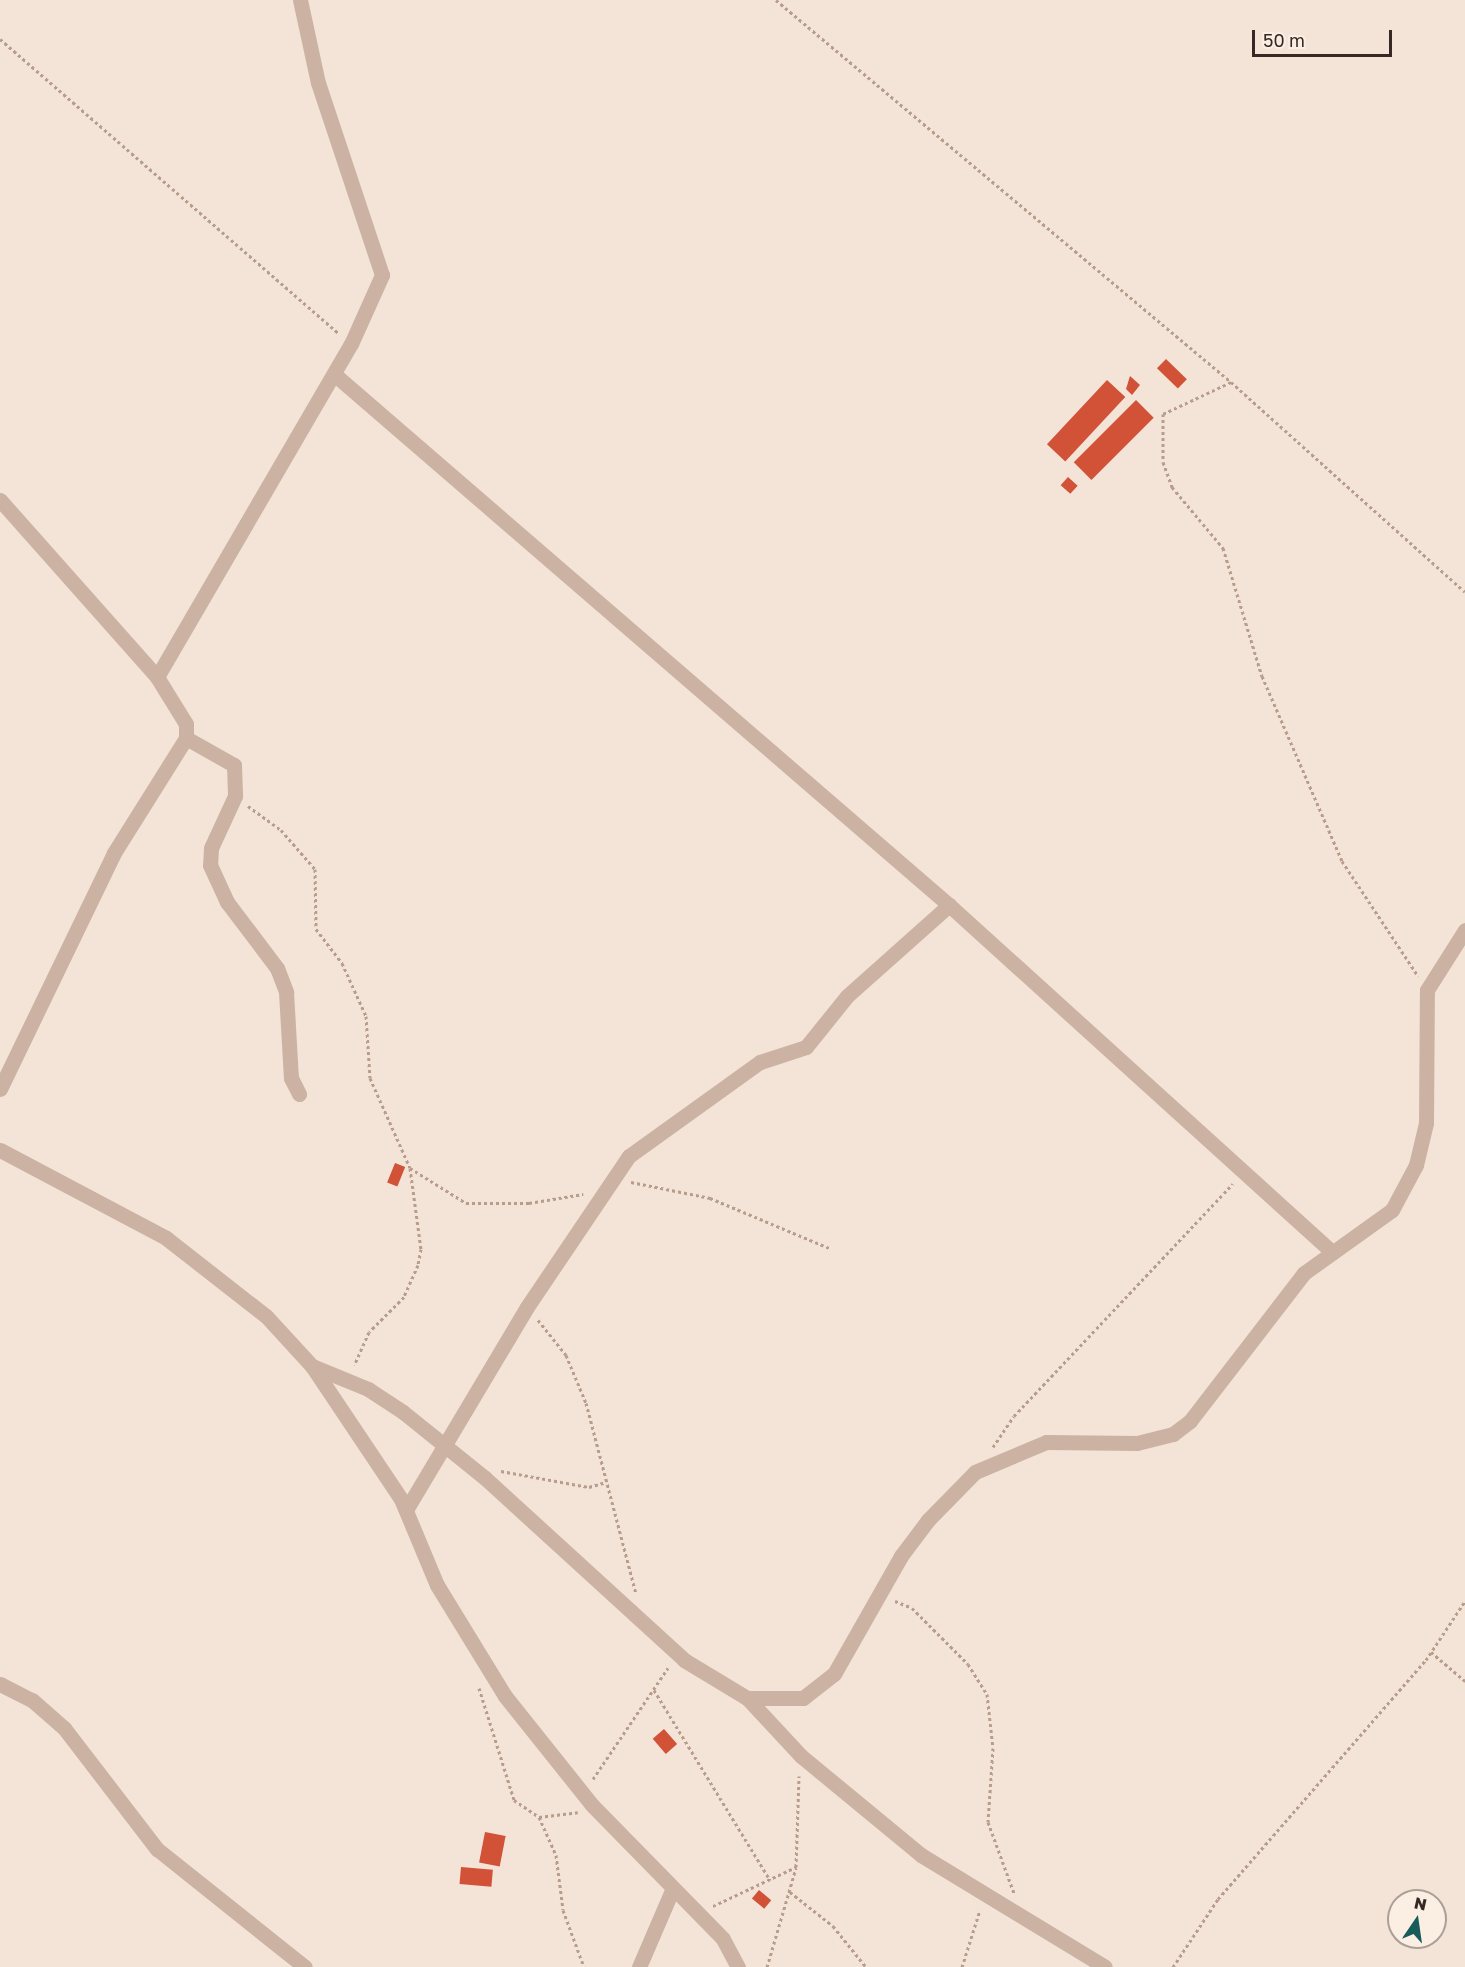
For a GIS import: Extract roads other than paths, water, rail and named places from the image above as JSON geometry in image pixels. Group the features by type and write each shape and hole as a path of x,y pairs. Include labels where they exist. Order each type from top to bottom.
{"street":[{"path":"157,677 351,345 376,296 380,260 318,83 300,0"},
{"path":"334,374 949,905 1331,1251"},
{"path":"0,500 157,677 186,724 186,738 114,853 0,1089"},
{"path":"186,738 234,765 235,796 211,848 210,865 214,882 280,976 286,992 291,1078 299,1094"},
{"path":"406,1510 527,1307 605,1186 629,1156 753,1066 806,1047 847,996 949,905"},
{"path":"747,1698 788,1701 820,1687 853,1648 927,1520 975,1472 1046,1442 1137,1443 1173,1434 1190,1421 1304,1273 1331,1251 1392,1210 1416,1165 1430,1094 1427,990 1465,930"},
{"path":"0,1150 166,1238 266,1316 312,1366 406,1510 472,1650 587,1799 698,1914 738,1967"},
{"path":"312,1366 350,1381 403,1412 446,1446 478,1472 677,1654 747,1698 801,1756 921,1855 1027,1923 1105,1967"},
{"path":"0,1684 32,1700 64,1728 157,1850 305,1967"},
{"path":"639,1967 673,1888"}]}
